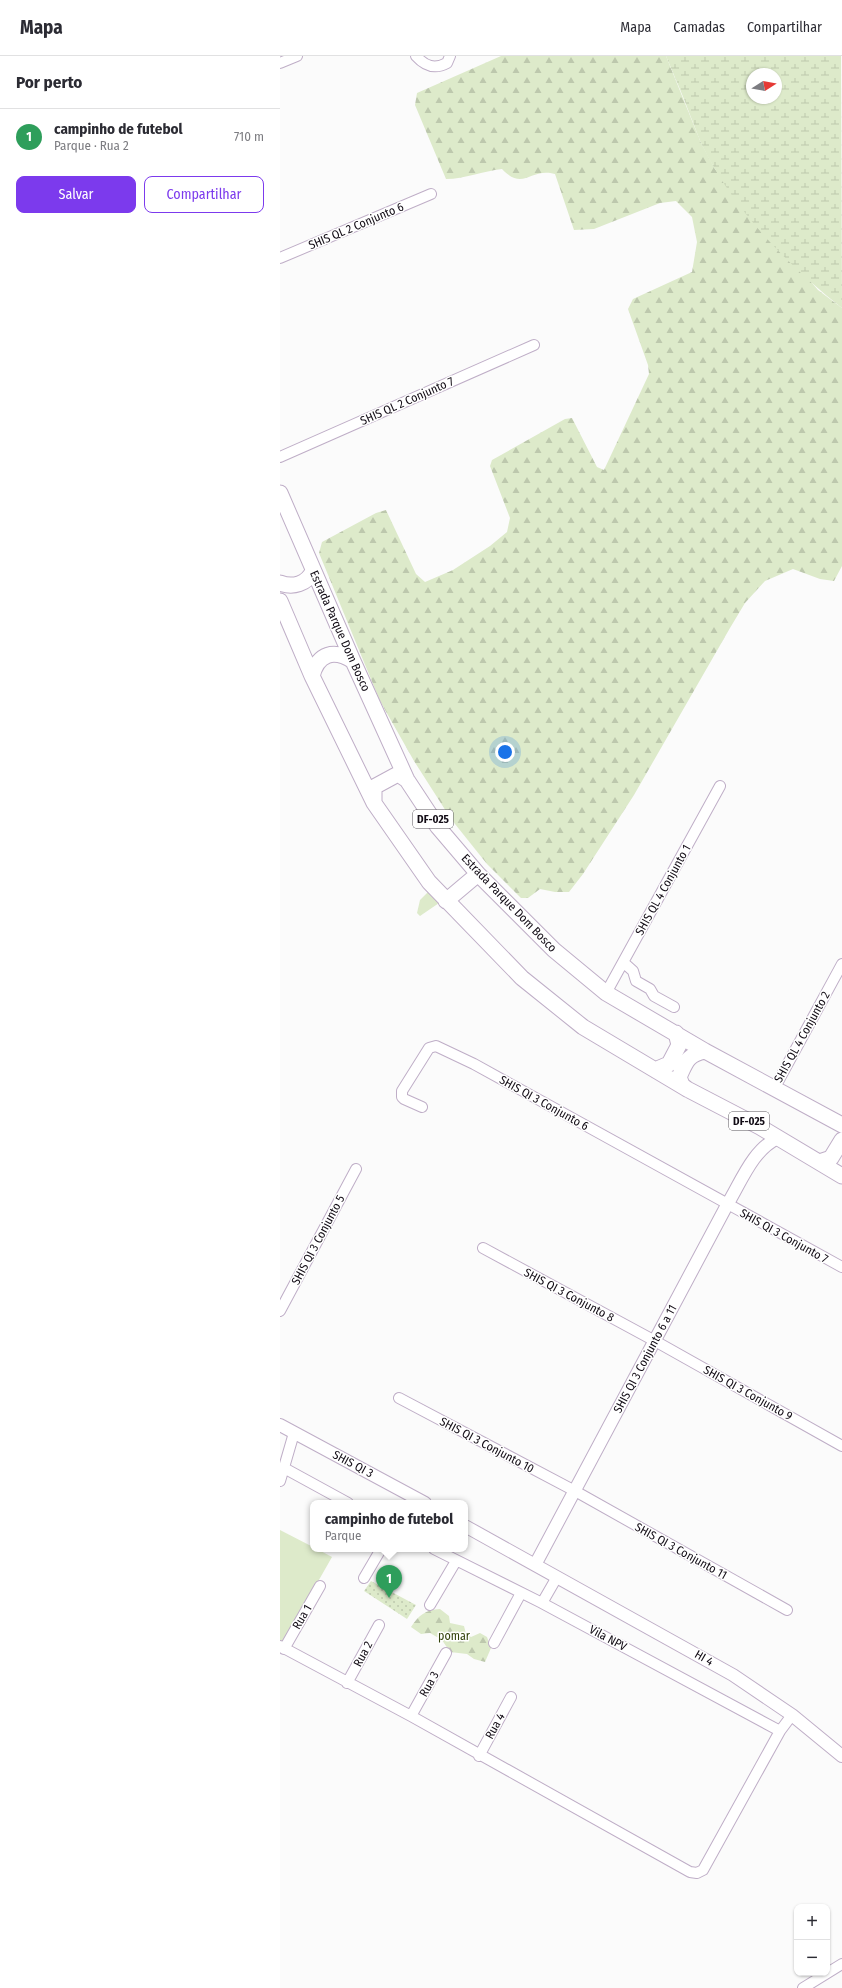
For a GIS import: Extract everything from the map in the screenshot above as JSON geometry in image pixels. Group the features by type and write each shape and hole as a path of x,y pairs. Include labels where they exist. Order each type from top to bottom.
{"main road":[{"name":"Estrada Parque Dom Bosco","path":"280,493 313,571 407,780 438,827 478,874 554,950 606,993 705,1051 842,1126"},
{"path":"280,583 287,586 296,585 308,579 313,571"},
{"name":"DF-025","path":"280,602 312,676 374,803 429,882 446,901 522,978 583,1027 686,1089 760,1127 818,1162 842,1174"},
{"path":"300,650 313,654 324,652 335,646 339,641 341,633"},
{"path":"312,676 314,668 325,656 336,653 353,661"},
{"path":"374,803 374,787 398,774 407,780"},
{"path":"446,901 478,874"},
{"path":"655,1070 669,1064 679,1045 676,1034"},
{"path":"686,1089 679,1077 690,1056 705,1051"},
{"path":"818,1162 831,1158 842,1140"},
{"path":"842,1158 839,1165 842,1174"}],"street":[{"path":"280,63 297,56"},
{"path":"416,56 423,64 434,68 447,63 450,56"},
{"name":"SHIS QL 2 Conjunto 6","path":"280,258 431,194"},
{"name":"SHIS QL 2 Conjunto 7","path":"280,457 534,345"},
{"name":"SHIS QL 4 Conjunto 1","path":"606,993 720,786"},
{"path":"623,962 633,971 636,981 650,989 654,996 674,1007"},
{"name":"SHIS QL 4 Conjunto 2","path":"774,1089 842,964"},
{"name":"SHIS QI 3 Conjunto 6","path":"422,1107 404,1099 402,1097 402,1091 429,1048 436,1046 474,1064 727,1205"},
{"name":"SHIS QI 3 Conjunto 6 a 11","path":"758,1153 760,1127"},
{"name":"SHIS QI 3 Conjunto 6 a 11","path":"535,1565 727,1205 758,1153 766,1144 778,1138"},
{"name":"SHIS QI 3 Conjunto 5","path":"280,1311 356,1169"},
{"name":"SHIS QI 3 Conjunto 7","path":"727,1205 842,1267"},
{"name":"SHIS QI 3 Conjunto 8","path":"483,1248 655,1341"},
{"name":"SHIS QI 3 Conjunto 9","path":"655,1341 842,1446"},
{"name":"SHIS QI 3 Conjunto 10","path":"400,1398 575,1492"},
{"name":"SHIS QI 3","path":"280,1425 419,1500"},
{"path":"280,1481 294,1433"},
{"path":"284,1468 343,1500"},
{"name":"SHIS QI 3 Conjunto 11","path":"575,1492 787,1610"},
{"path":"468,1528 557,1577 542,1603"},
{"path":"364,1578 379,1552"},
{"name":"Vila NPV","path":"440,1552 542,1603 780,1731"},
{"path":"430,1605 456,1561"},
{"name":"HI 4","path":"557,1577 733,1675 792,1715 842,1756"},
{"name":"Rua 1","path":"282,1647 320,1586"},
{"path":"494,1643 521,1593"},
{"name":"Rua 2","path":"347,1683 379,1624"},
{"path":"282,1647 411,1716 479,1756 690,1872 697,1873 703,1870 780,1731 792,1715"},
{"name":"Rua 3","path":"411,1716 446,1652"},
{"name":"Rua 4","path":"479,1756 511,1697"},
{"path":"803,1988 842,1964"}],"green space":[{"path":"501,56 666,56 701,143 715,169 818,290 842,308 842,566 834,581 820,579 793,569 765,581 745,603 634,795 583,874 569,892 555,892 540,889 528,898 521,898 487,864 451,819 414,761 380,701 319,553 322,542 376,513 386,510 416,574 425,582 453,570 490,546 507,532 510,518 490,466 492,460 565,419 572,418 597,467 604,470 649,374 648,365 628,309 633,299 692,272 697,242 692,217 676,201 660,203 594,229 574,230 555,174 539,174 522,179 510,176 502,169 460,178 446,179 415,105 417,93"},
{"path":"666,56 841,56 842,308 781,254 744,212 728,190 701,143"},
{"path":"429,891 439,903 420,916 417,913 420,900"},
{"path":"280,1530 310,1545 310,1552 323,1552 332,1557 283,1643 280,1641"},
{"path":"371,1581 416,1605 407,1619 364,1591"},
{"name":"pomar","path":"440,1609 449,1616 450,1623 464,1626 466,1634 471,1637 480,1633 487,1637 491,1648 485,1662 474,1659 467,1654 450,1652 442,1640 430,1633 421,1634 411,1627 417,1619 426,1612"}],"place":[{"name":"campinho de futebol","path":"389,1598"}]}
